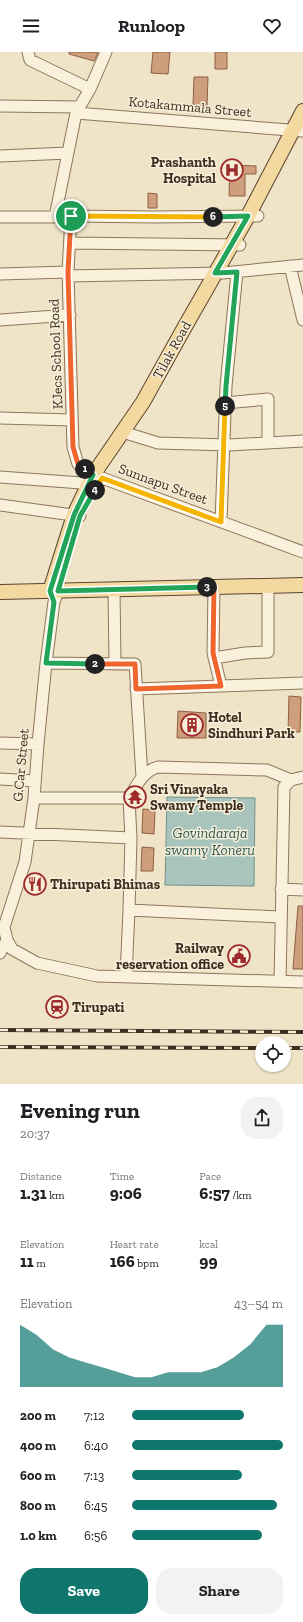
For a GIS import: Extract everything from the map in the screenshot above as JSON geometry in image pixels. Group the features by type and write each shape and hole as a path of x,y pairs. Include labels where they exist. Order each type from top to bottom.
{"main road":[{"name":"Tilak Road","path":"97,480 129,434 225,273 236,245 300,131 303,111"},
{"name":"Tilak Road","path":"54,595 77,516 143,402 225,273"},
{"path":"0,592 54,595 114,590 303,584"}],"street":[{"path":"28,52 30,60 90,89"},
{"path":"55,217 77,110 90,89 106,52"},
{"name":"Kotakammala Street","path":"0,106 77,110 300,131"},
{"path":"0,156 68,153"},
{"name":"KJecs School Road","path":"71,216 71,243 68,274 73,447 78,464 97,480"},
{"path":"0,217 253,216"},
{"path":"71,243 236,245"},
{"path":"0,274 225,273 303,265"},
{"path":"290,266 303,320"},
{"path":"221,522 225,403 225,273"},
{"path":"0,320 70,315"},
{"path":"225,403 268,399 268,443"},
{"path":"0,418 72,420"},
{"path":"129,434 158,443 224,445 303,441"},
{"path":"0,477 97,480"},
{"name":"Sunnapu Street","path":"97,480 221,522 303,552"},
{"path":"0,506 77,516"},
{"path":"214,658 245,653 268,652 268,586"},
{"path":"214,587 213,653 221,686"},
{"path":"114,590 116,664"},
{"name":"G.Car Street","path":"2,927 25,862 34,798 38,744 54,595"},
{"path":"46,663 135,664 142,777"},
{"path":"136,689 303,683"},
{"path":"0,743 38,744"},
{"path":"126,977 129,910 129,798 142,777 150,769 158,767 267,770 291,780"},
{"path":"280,981 280,917 284,787 291,780 303,776"},
{"path":"0,779 35,781"},
{"path":"34,798 129,798"},
{"path":"0,832 130,838"},
{"path":"281,889 303,890"},
{"path":"129,910 280,917"},
{"path":"2,927 6,940 12,949 37,963 97,976 303,982"},
{"path":"0,953 6,940"}],"water":[{"name":"Govindaraja swamy Koneru","path":"167,797 255,798 254,886 165,885"}],"building":[{"path":"69,52 98,53 94,61 69,54"},
{"path":"153,52 170,52 168,74 151,73"},
{"path":"215,52 227,52 227,69 215,69"},
{"path":"194,77 208,77 207,106 193,105"},
{"path":"230,165 256,166 256,174 245,174 245,196 229,196"},
{"path":"148,193 157,194 157,208 148,208"},
{"path":"289,696 301,697 300,732 288,732"},
{"name":"Hotel Sindhuri Park","path":"178,711 206,713 206,738 177,738"},
{"path":"143,809 155,810 154,834 142,833"},
{"path":"142,847 154,848 153,871 141,871"},
{"path":"298,906 303,906 303,969 293,969"}],"railway":[{"path":"0,1030 303,1032"},
{"path":"0,1047 255,1048"},
{"path":"291,1048 303,1048"}],"place":[{"name":"Prashanth Hospital","path":"232,170"},
{"name":"Hotel Sindhuri Park","path":"192,725"},
{"name":"Sri Vinayaka Swamy Temple","path":"135,797"},
{"name":"Thirupati Bhimas","path":"35,884"},
{"name":"Railway reservation office","path":"239,956"},
{"name":"Tirupati","path":"57,1007"}],"route":[{"path":"71,216 248,216 215,273 237,272 226,386 221,522 102,478 80,516 58,591 214,587 213,653 221,686 136,689 135,664 46,663 54,602 50,591 74,515 93,475 78,464 73,447 68,272 71,243 71,216"}]}
